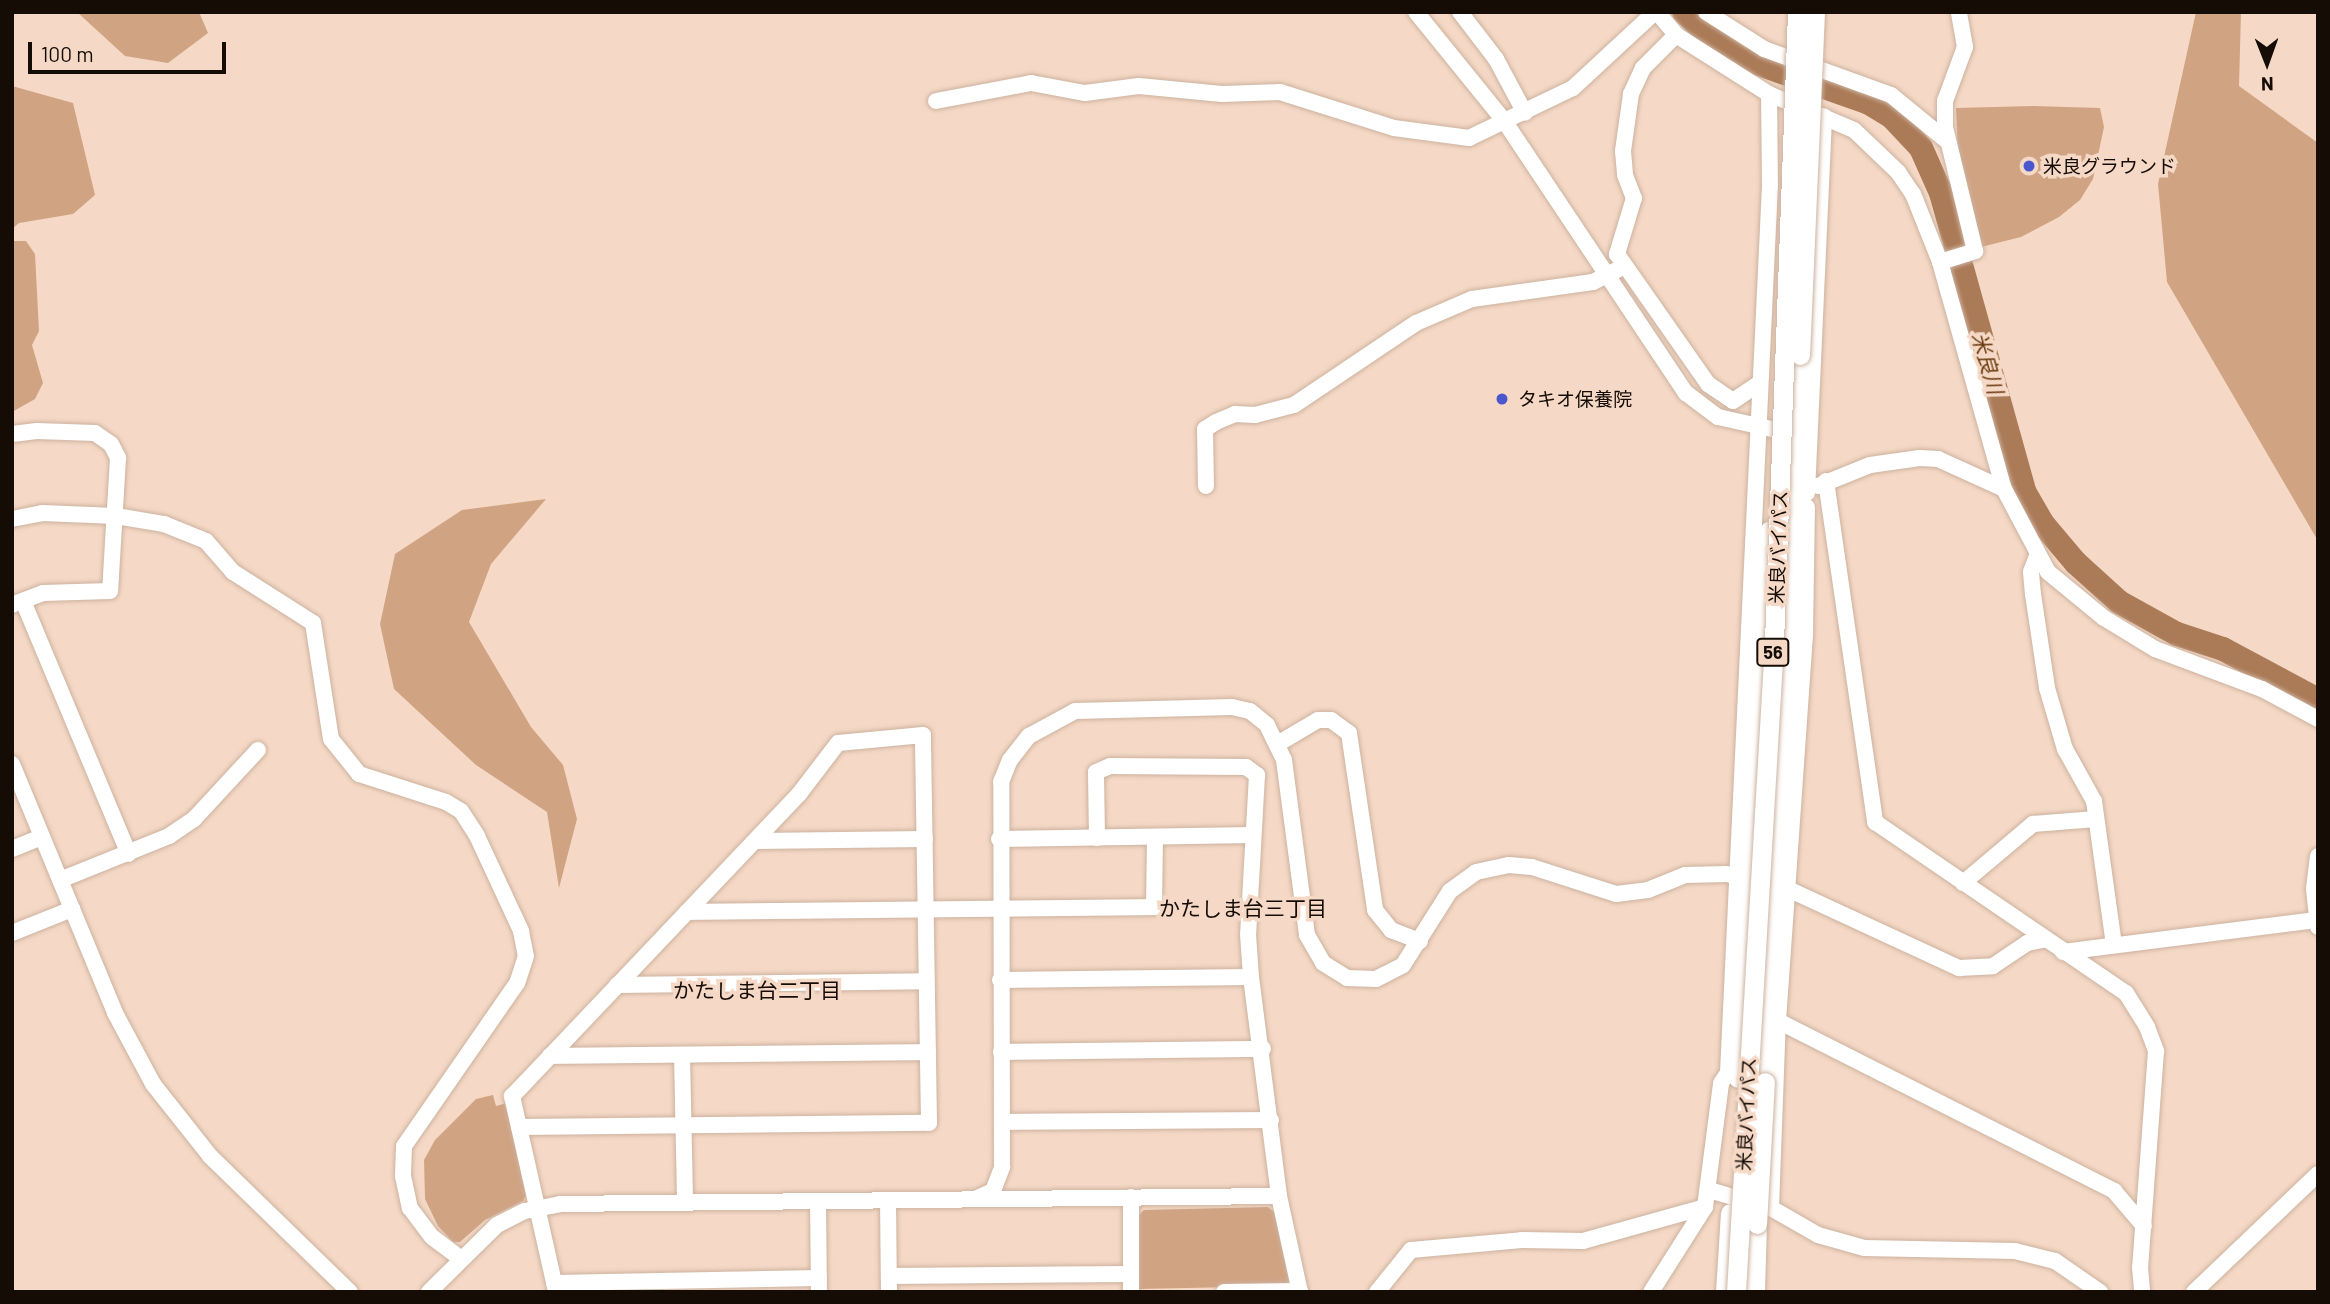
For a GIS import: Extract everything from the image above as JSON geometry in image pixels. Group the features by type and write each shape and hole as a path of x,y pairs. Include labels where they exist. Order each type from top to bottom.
{"main road":[{"path":"1725,1292 1738,1078 1743,878 1766,431 1776,354 1786,12"},
{"name":"米良バイパス","path":"1736,1292 1774,628 1797,12"},
{"name":"米良バイパス","path":"1744,1292 1783,586 1805,12"},
{"path":"1755,1292 1765,1082 1782,886 1803,503 1796,434 1815,12"}],"street":[{"path":"1416,12 1505,122 1616,271 1708,384 1732,401 1760,383"},
{"path":"1460,12 1496,59 1525,113"},
{"path":"936,101 1031,83 1085,93 1139,86 1222,94 1280,92 1366,121 1452,138 1469,138 1550,103 1595,72 1656,12 1676,36 1769,94 1854,130 1898,172 1913,194 1943,261 2004,489 2037,556 2048,572 2104,618 2155,649 2262,689 2318,719"},
{"path":"1706,12 1763,49 1891,95 1946,140"},
{"path":"1943,261 1975,251 1946,140 1945,101 1965,47 1959,12"},
{"path":"1676,36 1643,68 1627,107 1623,166 1634,198 1617,254 1616,271 1695,402 1718,417 1766,431 1796,434"},
{"path":"1766,431 1760,383 1770,186 1769,94"},
{"path":"1803,503 1824,116"},
{"path":"1206,486 1205,429 1216,422 1235,414 1255,415 1294,405 1416,323 1472,299 1593,282 1616,271"},
{"path":"12,434 37,430 95,433 111,444 118,457 110,591 43,593 18,603 129,853"},
{"path":"1803,503 1826,481 1870,465 1920,458 1938,460 2004,489"},
{"path":"1826,481 1875,821 2043,940 2126,993 2140,1009 2156,1051 2142,1292"},
{"path":"12,519 42,513 116,516 164,524 206,541 233,572 313,623 320,692 331,739 359,774 446,802 461,811 483,848 521,931 526,956 517,984 404,1146 403,1176 410,1208 432,1237 461,1259"},
{"path":"2037,556 2031,572 2033,594 2053,718 2065,749 2090,788 2114,945"},
{"path":"975,1199 991,1193 1001,1178 999,791 1010,760 1029,736 1066,714 1084,709 1232,707 1259,717 1279,743 1307,935 1317,956 1347,978 1376,979 1403,965 1450,891 1490,868 1532,867 1616,894 1648,890 1685,875 1743,878 1782,886 1959,968 1993,967 2027,943 2043,940"},
{"path":"1279,743 1318,720 1331,720 1349,733 1375,910 1391,930 1420,941"},
{"path":"519,1127 929,1123 923,735 838,743 755,841 512,1096 555,1287 819,1285 818,1201"},
{"path":"60,880 169,836 194,818 258,750"},
{"path":"1097,838 1096,772 1110,766 1246,767 1257,775 1248,934 1251,977 1263,1049 1279,1196 1300,1291 1224,1292"},
{"path":"13,767 132,1049 180,1122 350,1292"},
{"path":"1963,883 2033,824 2096,819"},
{"path":"999,839 1253,835"},
{"path":"687,912 1154,906 1155,836"},
{"path":"12,849 42,837"},
{"path":"755,841 925,839"},
{"path":"2063,952 2317,924 2318,856"},
{"path":"1651,1292 1705,1207 1709,1190 1721,1083 1728,1073 1743,878"},
{"path":"1771,1208 1782,886"},
{"path":"12,933 72,909"},
{"path":"1000,980 1251,977"},
{"path":"617,985 926,981"},
{"path":"1779,1021 2114,1191 2144,1226"},
{"path":"1001,1052 1263,1049"},
{"path":"550,1056 928,1052"},
{"path":"682,1055 685,1203"},
{"path":"1002,1122 1271,1120"},
{"path":"2194,1292 2318,1174"},
{"path":"1709,1190 1771,1208 1818,1235 1864,1248 2015,1251 2055,1261 2100,1292"},
{"path":"429,1292 497,1225 537,1208 685,1203 1279,1196"},
{"path":"1131,1198 1131,1292"},
{"path":"888,1200 889,1284 1131,1274"},
{"path":"1377,1292 1411,1250 1521,1240 1583,1241 1705,1207"}],"shaded area":[{"path":"77,12 199,12 208,33 168,63 125,56"},
{"path":"2196,12 2241,12 2239,86 2318,143 2318,541 2167,282 2158,184"},
{"path":"12,86 73,103 95,195 73,214 19,223 12,229"},
{"name":"米良グラウンド","path":"1956,108 2100,108 2104,127 2093,179 2080,200 2059,217 2021,237 1981,247 1958,153"},
{"path":"12,241 26,241 35,254 39,331 32,345 43,383 35,399 12,412"},
{"path":"546,499 491,564 469,622 531,727 563,765 577,819 559,888 547,812 476,765 394,689 380,624 395,554 462,510"},
{"path":"493,1095 496,1106 507,1103 528,1192 523,1201 485,1220 460,1242 453,1242 438,1226 425,1199 424,1160 435,1140 476,1099"},
{"path":"1268,1207 1276,1214 1291,1278 1284,1286 1137,1289 1137,1217 1144,1210"}],"waterway":[{"name":"米良川","path":"1684,12 1708,34 1759,64 1869,103 1892,117 1921,148 1941,193 2025,493 2043,524 2076,563 2119,602 2177,634 2223,649 2318,700"}],"place":[{"name":"米良グラウンド","path":"2029,166"},
{"name":"タキオ保養院","path":"1502,399"}],"district":[{"name":"かたしま台三丁目","path":"1243,908"},
{"name":"かたしま台二丁目","path":"757,990"}]}
